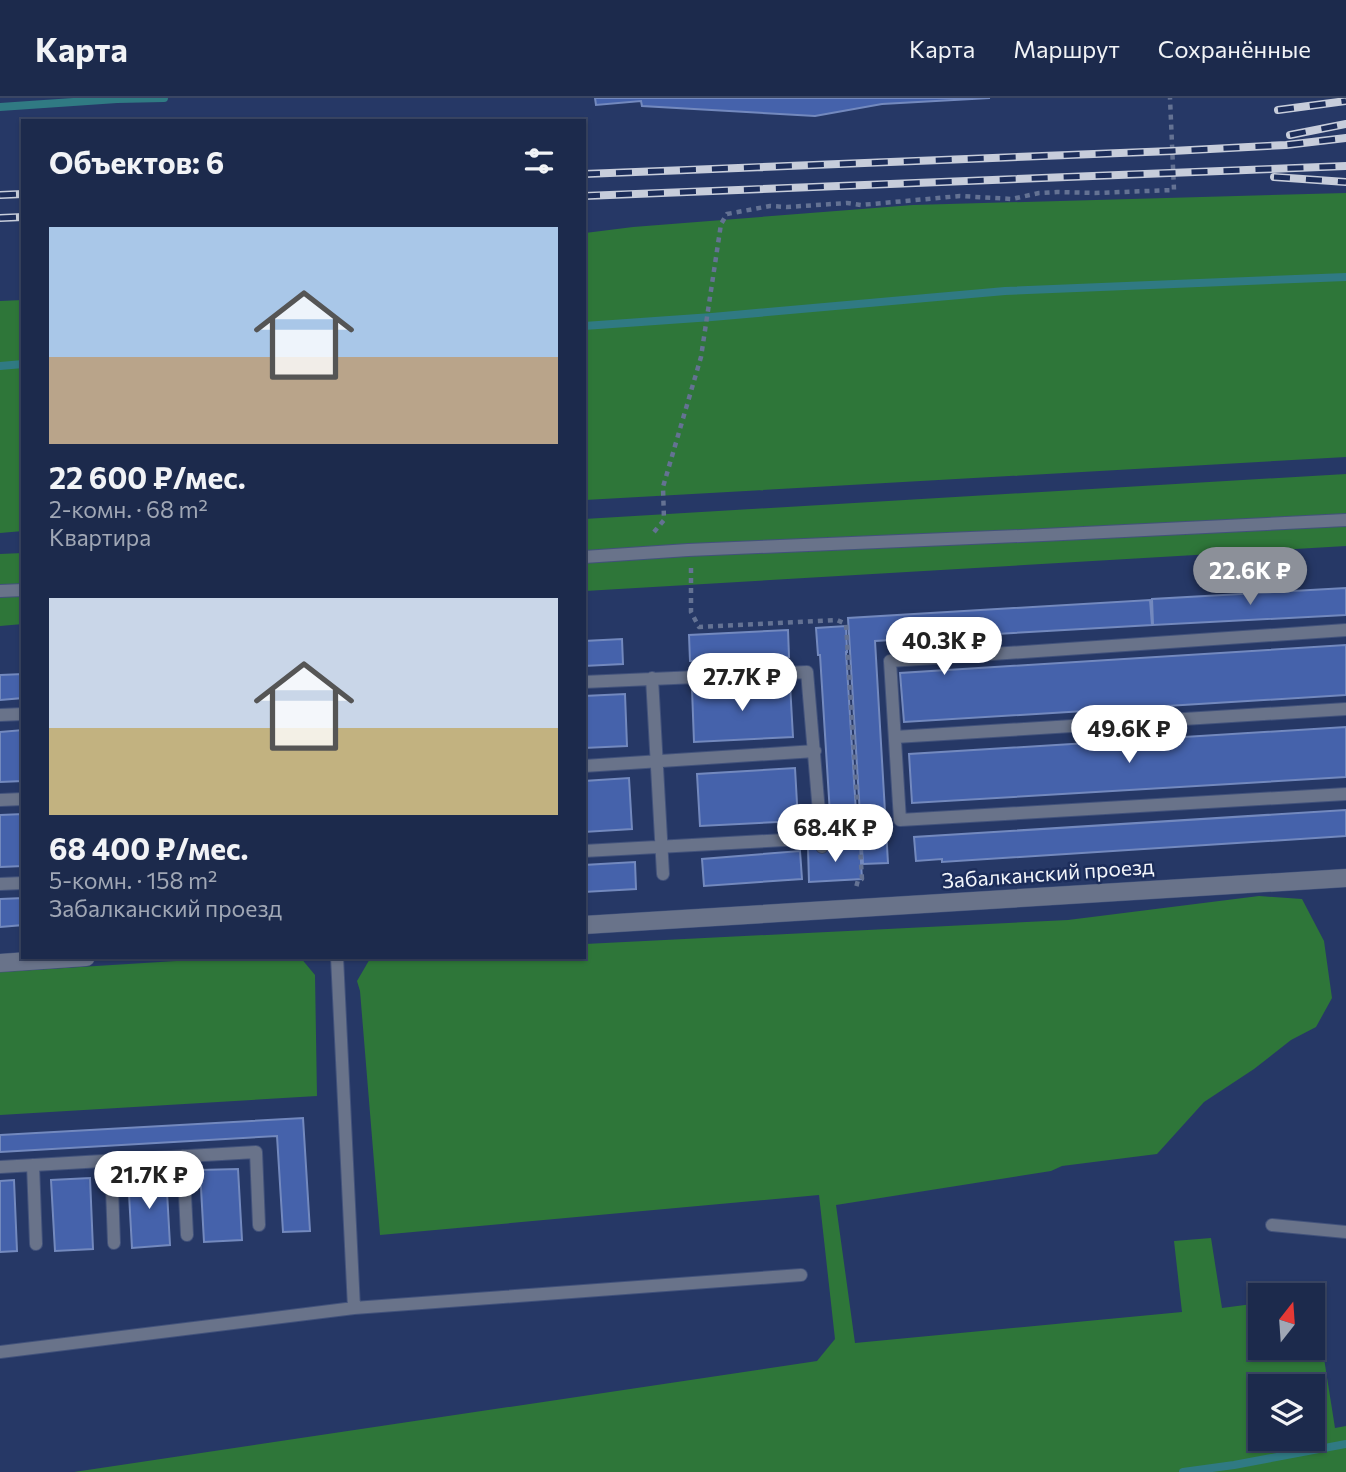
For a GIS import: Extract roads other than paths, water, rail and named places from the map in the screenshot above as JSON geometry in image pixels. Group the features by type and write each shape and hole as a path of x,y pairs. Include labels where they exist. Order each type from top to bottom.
{"street":[{"name":"Забалканский проезд","path":"586,926 1346,878"},
{"path":"0,963 57,959"}],"lane":[{"path":"586,557 1346,520"},
{"path":"0,592 21,590"},
{"path":"1346,630 890,661 900,820 1346,794"},
{"path":"586,682 807,672 821,842 586,851"},
{"path":"652,678 663,874"},
{"path":"895,737 1346,709"},
{"path":"0,715 21,714"},
{"path":"586,766 815,751"},
{"path":"0,800 21,799"},
{"path":"0,884 21,883"},
{"path":"337,959 354,1308"},
{"path":"0,1167 256,1152 259,1225"},
{"path":"183,1156 187,1235"},
{"path":"111,1161 114,1243"},
{"path":"33,1165 36,1244"},
{"path":"1272,1225 1346,1232"},
{"path":"0,1352 354,1308 801,1275"}],"waterway":[{"path":"0,107 164,98"},
{"path":"586,326 1005,291 1346,277"},
{"path":"0,366 21,364"},
{"path":"1183,1472 1346,1444"}],"railway":[{"path":"1278,110 1346,101"},
{"path":"1290,135 1346,124"},
{"path":"586,174 1172,151 1286,145 1346,138"},
{"path":"586,196 1346,166"},
{"path":"1274,177 1346,182"},
{"path":"0,195 21,194"},
{"path":"0,218 21,217"}]}
